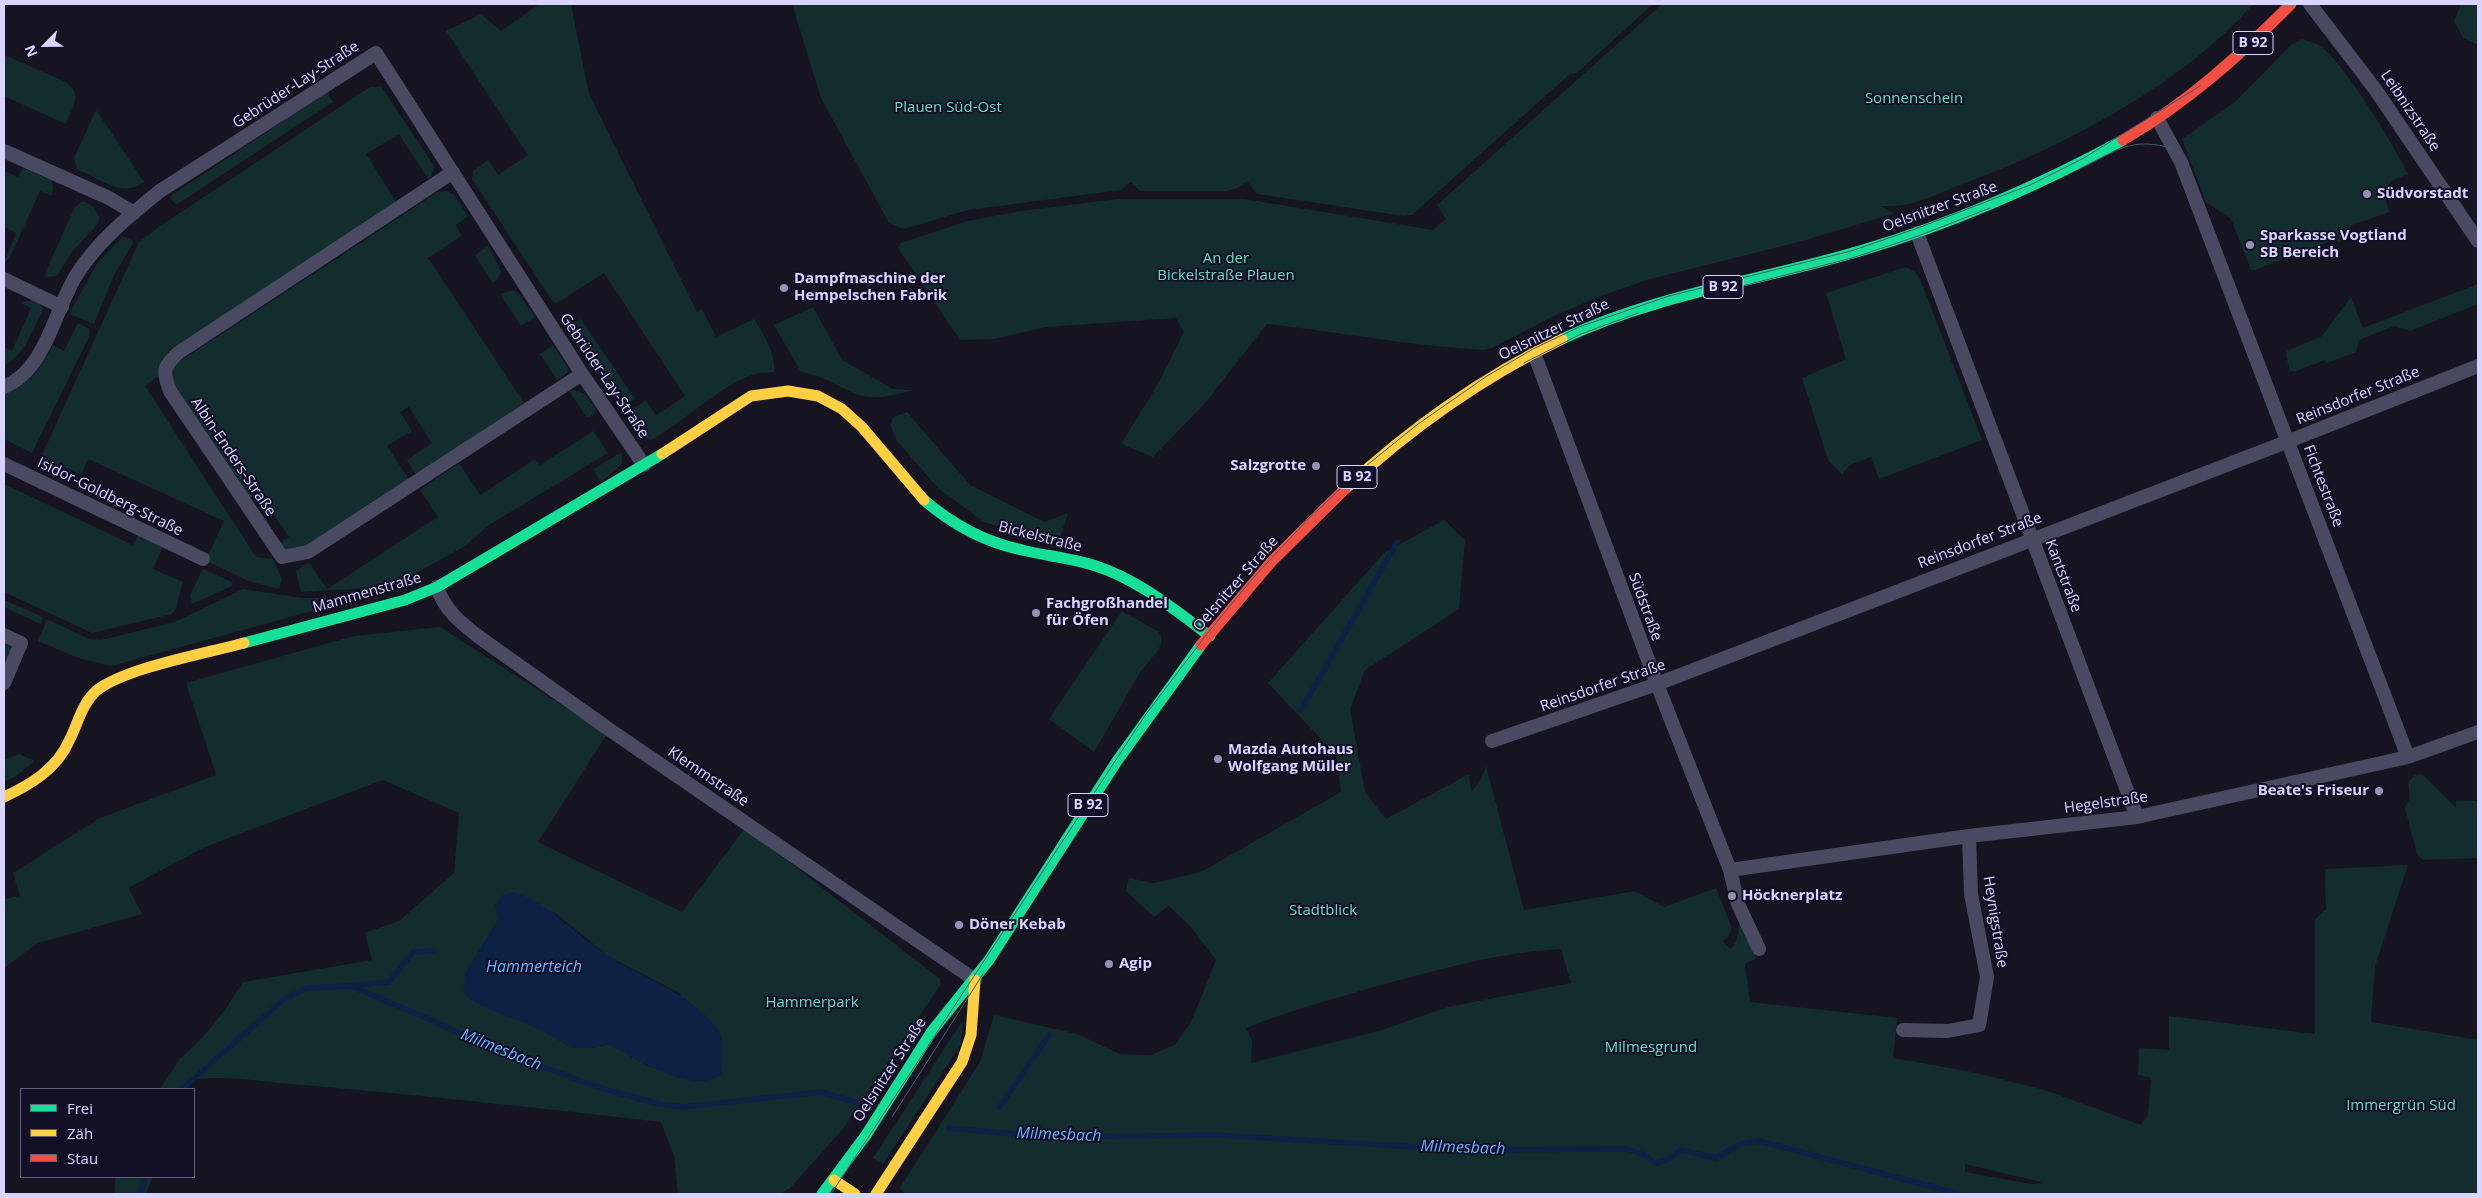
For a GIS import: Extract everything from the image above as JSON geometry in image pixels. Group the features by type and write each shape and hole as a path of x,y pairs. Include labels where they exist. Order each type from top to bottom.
{"main road":[{"name":"Oelsnitzer Straße","path":"834,1180 935,1027 975,980 1149,716 1210,636 1309,522 1358,477 1420,427 1489,379 1534,353 1581,330 1624,313 1670,299 1843,256 1917,233 2031,188 2085,162 2157,118 2235,58 2271,26 2291,4"},
{"name":"Mammenstraße","path":"4,797 44,774 59,758 71,740 82,710 93,695 118,678 405,600 437,587 644,465 751,396 789,390 812,394 837,404"},
{"name":"Bickelstraße","path":"837,404 860,424 917,493 942,515 975,535 1011,548 1098,567 1135,585 1210,636"},
{"name":"Oelsnitzer Straße","path":"876,1194 962,1062 971,1035 975,980"},
{"name":"B 92","path":"822,1194 834,1180"},
{"path":"834,1180 855,1194"}],"street":[{"name":"Leibnizstraße","path":"2310,4 2375,89 2478,240"},
{"name":"Gebrüder-Lay-Straße","path":"4,386 24,374 45,341 76,275 94,251 134,213 160,190 376,53 582,374 644,465"},
{"name":"Fichtestraße","path":"2157,118 2181,162 2408,757"},
{"path":"4,151 109,198 134,213"},
{"name":"Albin-Enders-Straße","path":"453,172 178,353 167,363 163,373 170,391 282,557 308,552 582,374"},
{"name":"Kantstraße","path":"1917,233 2137,817"},
{"path":"10,282 62,307"},
{"name":"Südstraße","path":"1534,353 1657,684 1730,870"},
{"name":"Reinsdorfer Straße","path":"1492,741 1657,684 2289,441 2478,366"},
{"name":"Isidor-Goldberg-Straße","path":"4,464 203,559"},
{"name":"Klemmstraße","path":"437,587 442,603 460,623 479,637 610,730 975,980"},
{"path":"4,635 22,643 4,684"},
{"name":"Hegelstraße","path":"1730,870 1969,836 2137,817 2408,757 2478,732"},
{"name":"Heynigstraße","path":"1903,1030 1948,1031 1979,1025 1987,977 1971,894 1969,836"},
{"path":"1730,870 1738,904 1759,949"}],"green space":[{"path":"539,4 571,4 589,94 697,312 702,309 716,337 754,319 765,338 773,358 774,372 755,374 729,386 651,440 640,436 627,417 630,410 646,401 656,415 685,396 604,273 557,303 553,302 472,179 473,171 488,160 498,175 528,155 446,31 481,14 501,31"},
{"name":"Plauen Süd-Ost","path":"792,4 1653,4 1577,73 1570,74 1412,215 1404,216 1257,194 1247,181 1236,189 1225,191 1140,191 1131,182 1121,190 968,210 904,229 889,223 821,98"},
{"path":"1662,4 2253,4 2225,33 2158,86 2081,132 2041,151 1920,201 1904,205 1881,206 1892,214 1806,240 1650,279 1598,297 1552,317 1492,348 1484,350 1430,345 1267,324 1206,402 1153,457 1121,444 1158,384 1184,332 1176,318 1046,327 994,339 960,340 898,248 901,243 968,221 1021,211 1117,199 1245,199 1433,230 1446,219 1437,205"},
{"path":"2461,4 2478,4 2478,45 2463,38 2454,21"},
{"path":"2302,39 2317,44 2340,66 2380,124 2408,174 2391,181 2384,194 2389,212 2352,225 2340,243 2333,240 2251,270 2231,219 2206,202 2182,139 2235,102 2291,45"},
{"path":"4,55 66,82 71,87 74,92 75,101 66,124 4,96"},
{"path":"381,86 435,167 429,180 399,134 366,154 397,203 170,350 161,361 158,376 145,386 256,557 273,559 282,579 279,589 248,581 203,559 204,554 209,553 224,521 88,459 81,475 41,457 139,242 163,224 370,87"},
{"path":"327,92 333,102 176,205 169,197"},
{"path":"97,111 144,182 136,187 120,188 102,182 77,169 74,158"},
{"path":"23,168 51,180 53,188 51,196 40,191 10,257 4,263 16,233 4,227 4,171 18,177"},
{"path":"448,191 454,195 468,216 456,225 461,236 428,258 524,403 417,477 407,460 432,443 409,407 400,412 412,431 387,446 410,481 294,552 285,551 279,544 289,537 259,492 248,499 174,390 170,377 174,365 438,192"},
{"path":"81,202 86,202 94,208 99,217 98,224 71,253 57,276 46,277 45,273 75,207"},
{"path":"123,236 133,241 132,245 114,275 94,324 69,314 96,265"},
{"path":"488,246 501,271 498,279 493,283 475,255"},
{"path":"1906,267 1915,272 1920,279 1982,440 1879,479 1871,457 1850,465 1842,474 1828,460 1802,378 1846,359 1826,293"},
{"path":"2478,284 2478,304 2410,331 2394,326 2359,340 2356,352 2327,363 2325,360 2296,371 2290,371 2286,355 2287,351 2322,336 2351,297 2363,328"},
{"path":"514,290 535,317 521,326 500,294"},
{"path":"32,300 38,302 43,309 23,348 12,361 4,366 4,347 12,351 31,308 21,303"},
{"path":"813,307 842,360 893,389 914,390 888,396 869,397 819,377 801,372 774,325"},
{"path":"581,319 635,399 621,408 569,325"},
{"path":"78,323 90,329 89,337 32,453 4,439 4,395 21,386 33,375 53,345 64,351"},
{"path":"553,345 568,368 567,373 557,380 540,354"},
{"path":"573,390 584,393 596,409 595,413 587,418 569,391"},
{"path":"907,412 970,485 1044,522 1068,513 1060,538 1027,536 984,522 938,488 897,441 890,424 894,417"},
{"path":"593,431 608,453 489,525 465,546 391,587 301,592 296,571 309,562 327,589 438,517 420,490 459,463 480,495 535,459 540,465"},
{"path":"622,452 622,464 601,482 593,469"},
{"path":"4,484 133,545 141,529 165,542 153,569 183,582 176,609 172,614 92,633 4,592"},
{"path":"1444,520 1465,540 1459,609 1365,670 1350,709 1365,792 1386,819 1469,774 1471,792 1480,781 1486,766 1524,910 1635,891 1664,907 1716,888 1732,928 1728,937 1723,941 1730,949 1736,942 1740,920 1756,958 1745,964 1750,1002 1897,1018 1893,1058 1972,1072 2045,1090 2141,1125 2148,1115 2151,1078 2138,1075 2139,1048 2169,1050 2169,1016 2315,1034 2315,919 2326,909 2325,869 2408,865 2375,966 2371,1022 2478,1040 2478,1194 905,1194 900,1188 980,1062 994,1015 1077,1034 1120,1054 1151,1055 1176,1044 1192,1020 1216,960 1190,926 1169,906 1154,917 1126,891 1129,878 1154,883 1201,872 1341,792 1336,755 1268,683 1384,553","holes":["1561,949 1571,983 1448,1007 1379,1031 1251,1063 1252,1040 1246,1028 1264,1021 1392,982 1455,966 1518,953","1965,1164 2041,1182 2041,1183 2031,1184 1965,1172"]},
{"path":"203,569 232,582 232,586 192,604 190,595"},
{"path":"243,589 302,598 345,598 349,601 111,666 78,658 38,641 47,619 89,639 101,640 175,622"},
{"path":"4,600 43,617 40,624 4,607"},
{"path":"1122,611 1159,632 1162,639 1159,649 1141,671 1094,752 1049,719"},
{"name":"Hammerpark","path":"440,627 607,734 538,842 682,912 745,828 940,979 941,984 843,1129 790,1188 779,1194 678,1194 674,1156 661,1122 238,1079 197,1079 188,1082 186,1088 161,1088 179,1060 202,1038 225,1010 243,982 372,960 365,933 399,921 454,873 459,813 383,780 205,847 130,887 129,889 142,914 38,943 4,968 4,899 20,896 13,873 100,818 216,775 186,683 354,636","holes":["554,912 608,956 681,994 650,1067 608,1044 593,1048 572,1048 545,1032 465,974 498,920"]},
{"path":"4,642 10,645 12,652 4,668"},
{"path":"19,754 35,761 16,776 4,782 4,760"},
{"path":"2422,774 2456,808 2456,800 2478,801 2478,858 2423,860 2417,854 2405,808 2410,798 2408,782 2415,775"},
{"path":"963,1020 961,1044 883,1164 873,1158"},
{"path":"115,1178 153,1178 146,1193 115,1194"}],"water":[{"name":"Hammerteich","path":"514,892 540,905 608,956 665,987 704,1014 719,1031 721,1037 723,1064 721,1075 705,1081 679,1078 641,1062 608,1044 593,1048 572,1048 545,1032 478,1004 463,993 465,974 498,920 495,904 503,895"}],"waterway":[{"path":"1301,710 1397,542"},
{"path":"353,985 389,982 413,952 433,951"},
{"name":"Milmesbach","path":"183,1088 283,1000 307,988 350,986 429,1019 480,1043 597,1087 659,1104 682,1107 821,1092 858,1103"},
{"path":"999,1108 1049,1035"},
{"name":"Milmesbach","path":"948,1128 1049,1137 1216,1135 1468,1150 1627,1149 1644,1155 1656,1163 1667,1160 1681,1150 1716,1158 1740,1144 1759,1141 1960,1194"},
{"name":"Milmesbach","path":"141,1193 144,1178"}],"tram line":[{"path":"831,1194 1146,714 1207,634 1253,578 1308,519 1356,474 1418,424 1487,376 1533,349 1579,327 1669,296 1851,251 2030,185 2084,158 2200,86"},
{"path":"2081,168 2126,147 2147,144 2174,149"},
{"path":"1711,294 1852,258 1918,236 1990,208"},
{"path":"1524,363 1581,334 1638,313"},
{"path":"892,1117 983,974"}],"traffic: fast":[{"path":"1562,339 1598,323 1635,310 1825,261 1930,228 1996,202 2092,157 2123,140"},
{"path":"244,643 405,600 437,587 662,454"},
{"path":"924,500 958,525 982,537 1008,547 1087,563 1127,579 1156,596 1210,636"},
{"path":"822,1194 866,1135 932,1031 989,960 1117,761 1201,645"}],"traffic: slow":[{"path":"1345,489 1421,425 1448,406 1504,370 1562,339"},
{"path":"662,454 751,396 788,391 818,396 842,409 862,427 924,500"},
{"path":"4,797 42,775 57,760 64,751 83,708 96,691 126,675 145,668 244,643"},
{"path":"876,1194 962,1062 971,1035 975,980"},
{"path":"834,1180 855,1194"}],"traffic: jam":[{"path":"2123,140 2169,111 2212,78 2291,4"},
{"path":"1201,645 1272,561 1345,489"}],"place":[{"name":"Südvorstadt","path":"2367,194"},
{"name":"Sparkasse Vogtland SB Bereich","path":"2250,245"},
{"name":"Dampfmaschine der Hempelschen Fabrik","path":"784,288"},
{"name":"Salzgrotte","path":"1316,466"},
{"name":"Fachgroßhandel für Öfen","path":"1036,613"},
{"name":"Mazda Autohaus Wolfgang Müller","path":"1218,759"},
{"name":"Beate's Friseur","path":"2379,791"},
{"name":"Höcknerplatz","path":"1732,896"},
{"name":"Döner Kebab","path":"959,925"},
{"name":"Agip","path":"1109,964"}],"park label":[{"name":"Sonnenschein","path":"1914,99"},
{"name":"An der Bickelstraße Plauen","path":"1226,268"},
{"name":"Stadtblick","path":"1323,911"},
{"name":"Milmesgrund","path":"1651,1048"},
{"name":"Immergrün Süd","path":"2401,1106"}]}
